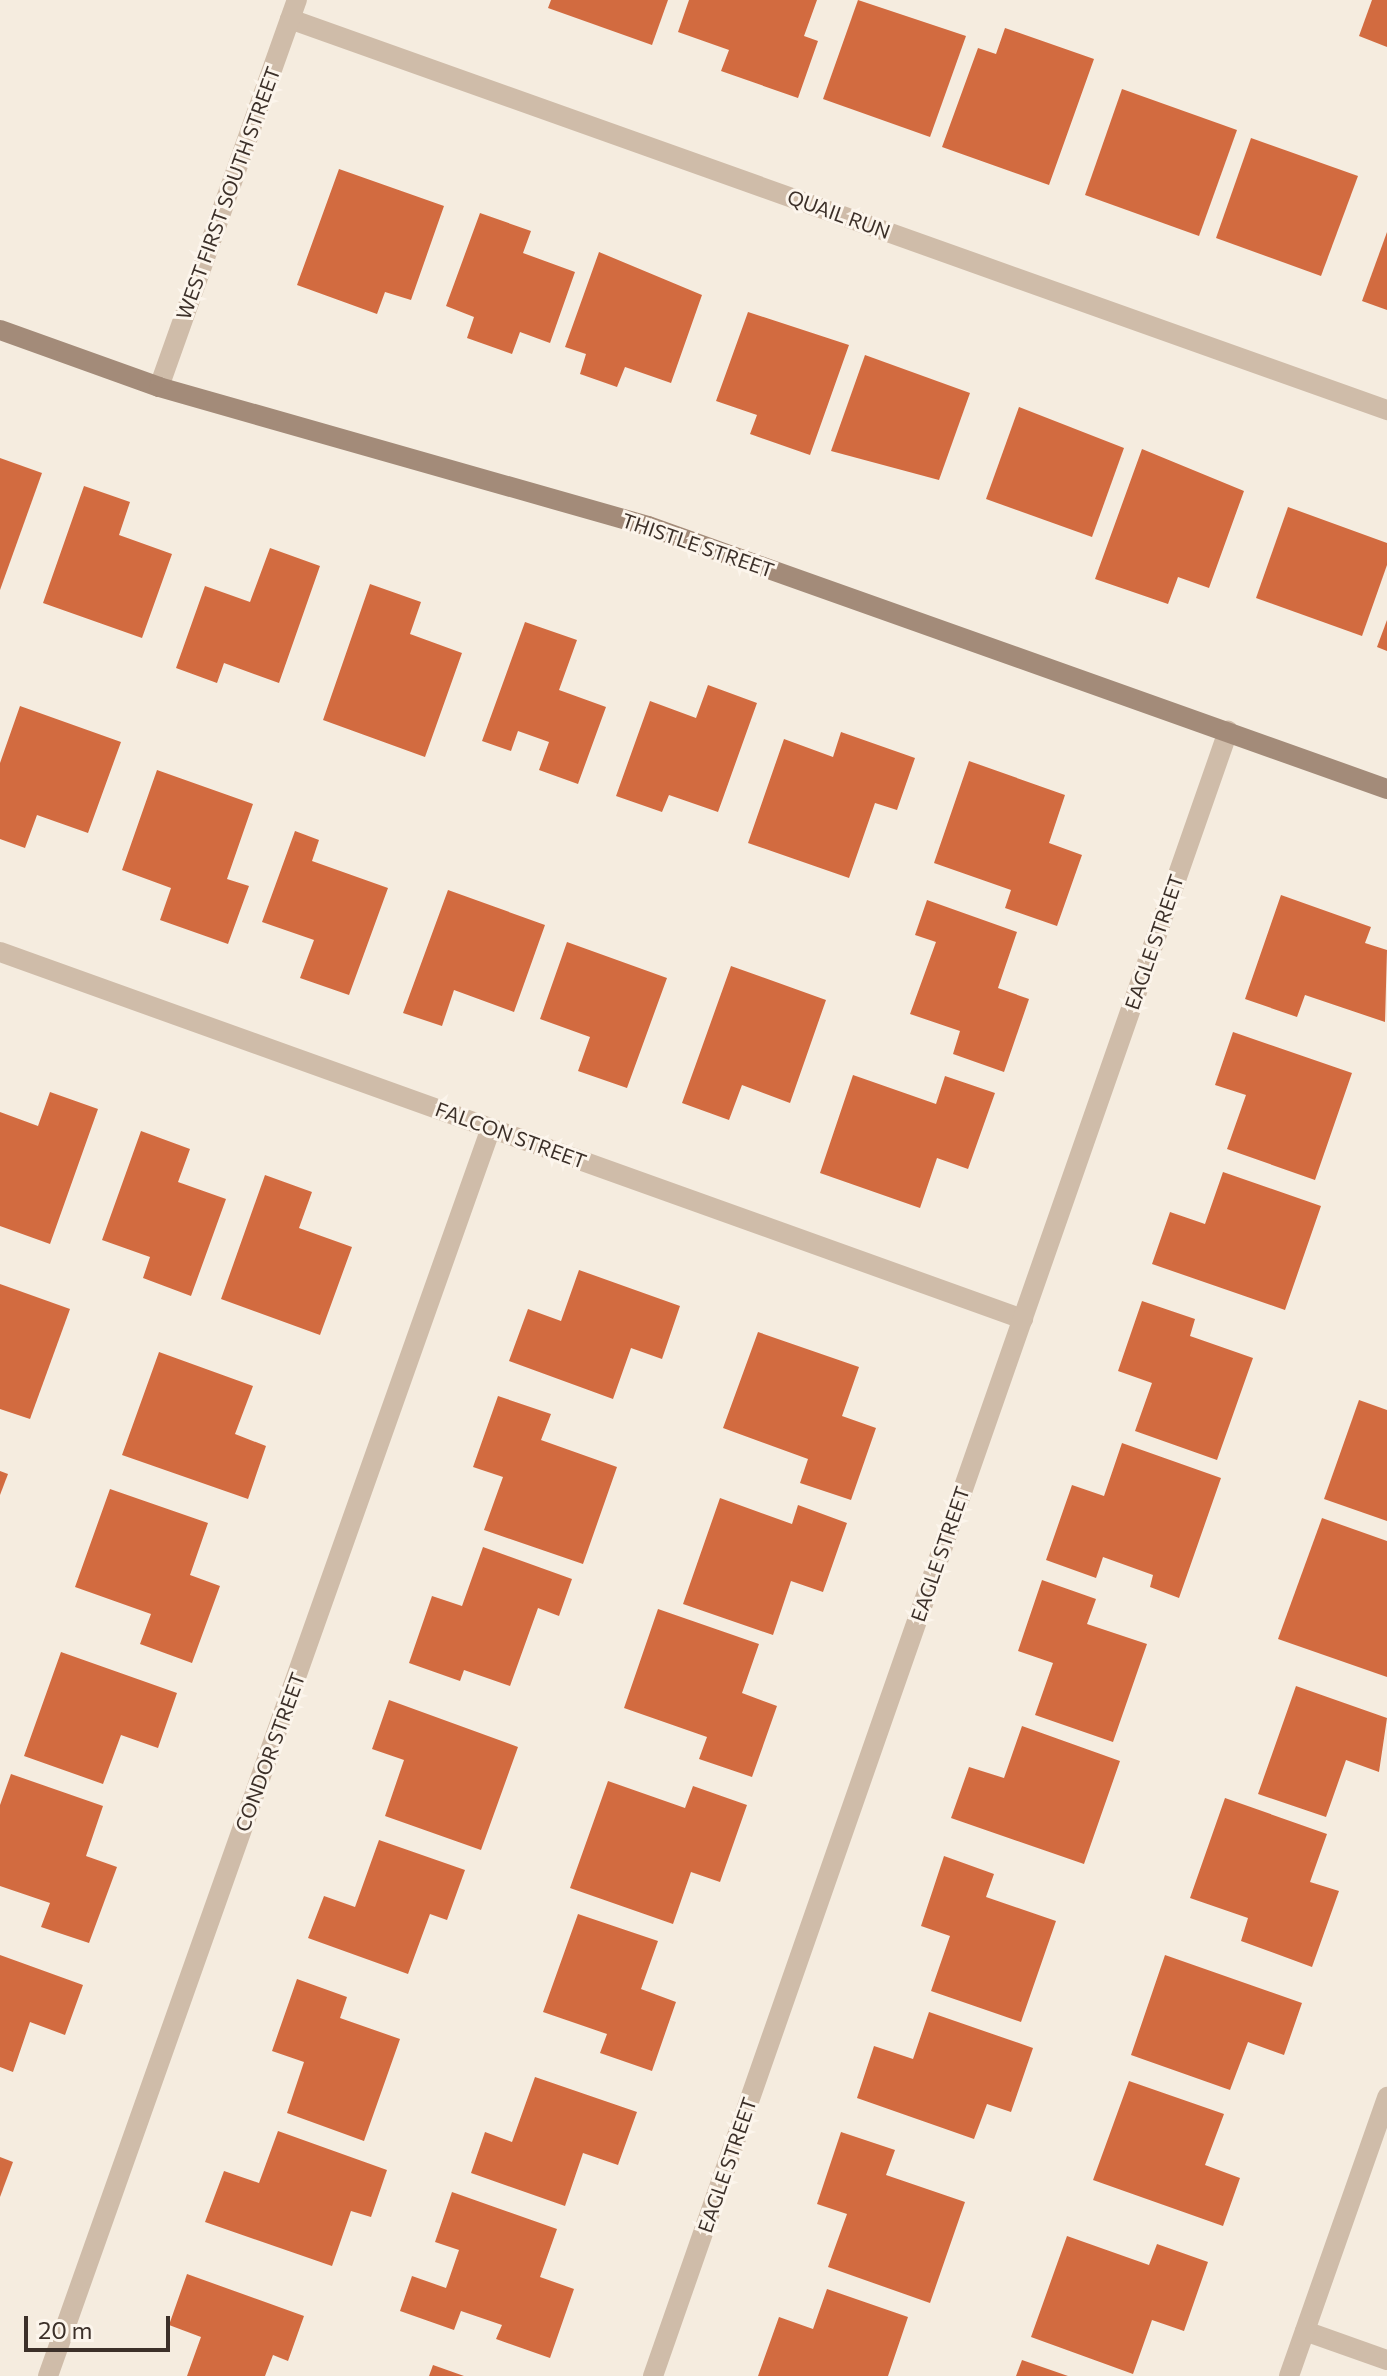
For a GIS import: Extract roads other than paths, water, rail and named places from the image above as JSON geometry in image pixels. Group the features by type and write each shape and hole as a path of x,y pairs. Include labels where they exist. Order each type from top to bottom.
{"street":[{"name":"WEST FIRST SOUTH STREET","path":"159,387 293,10"},
{"name":"QUAIL RUN","path":"293,10 1387,410"},
{"name":"THISTLE STREET","path":"0,330 159,387 648,526 1387,789"},
{"name":"EAGLE STREET","path":"653,2376 1228,731"},
{"name":"FALCON STREET","path":"0,952 1023,1319"},
{"name":"CONDOR STREET","path":"48,2376 491,1128"},
{"path":"1289,2376 1387,2097"},
{"path":"1305,2331 1387,2360"}]}
